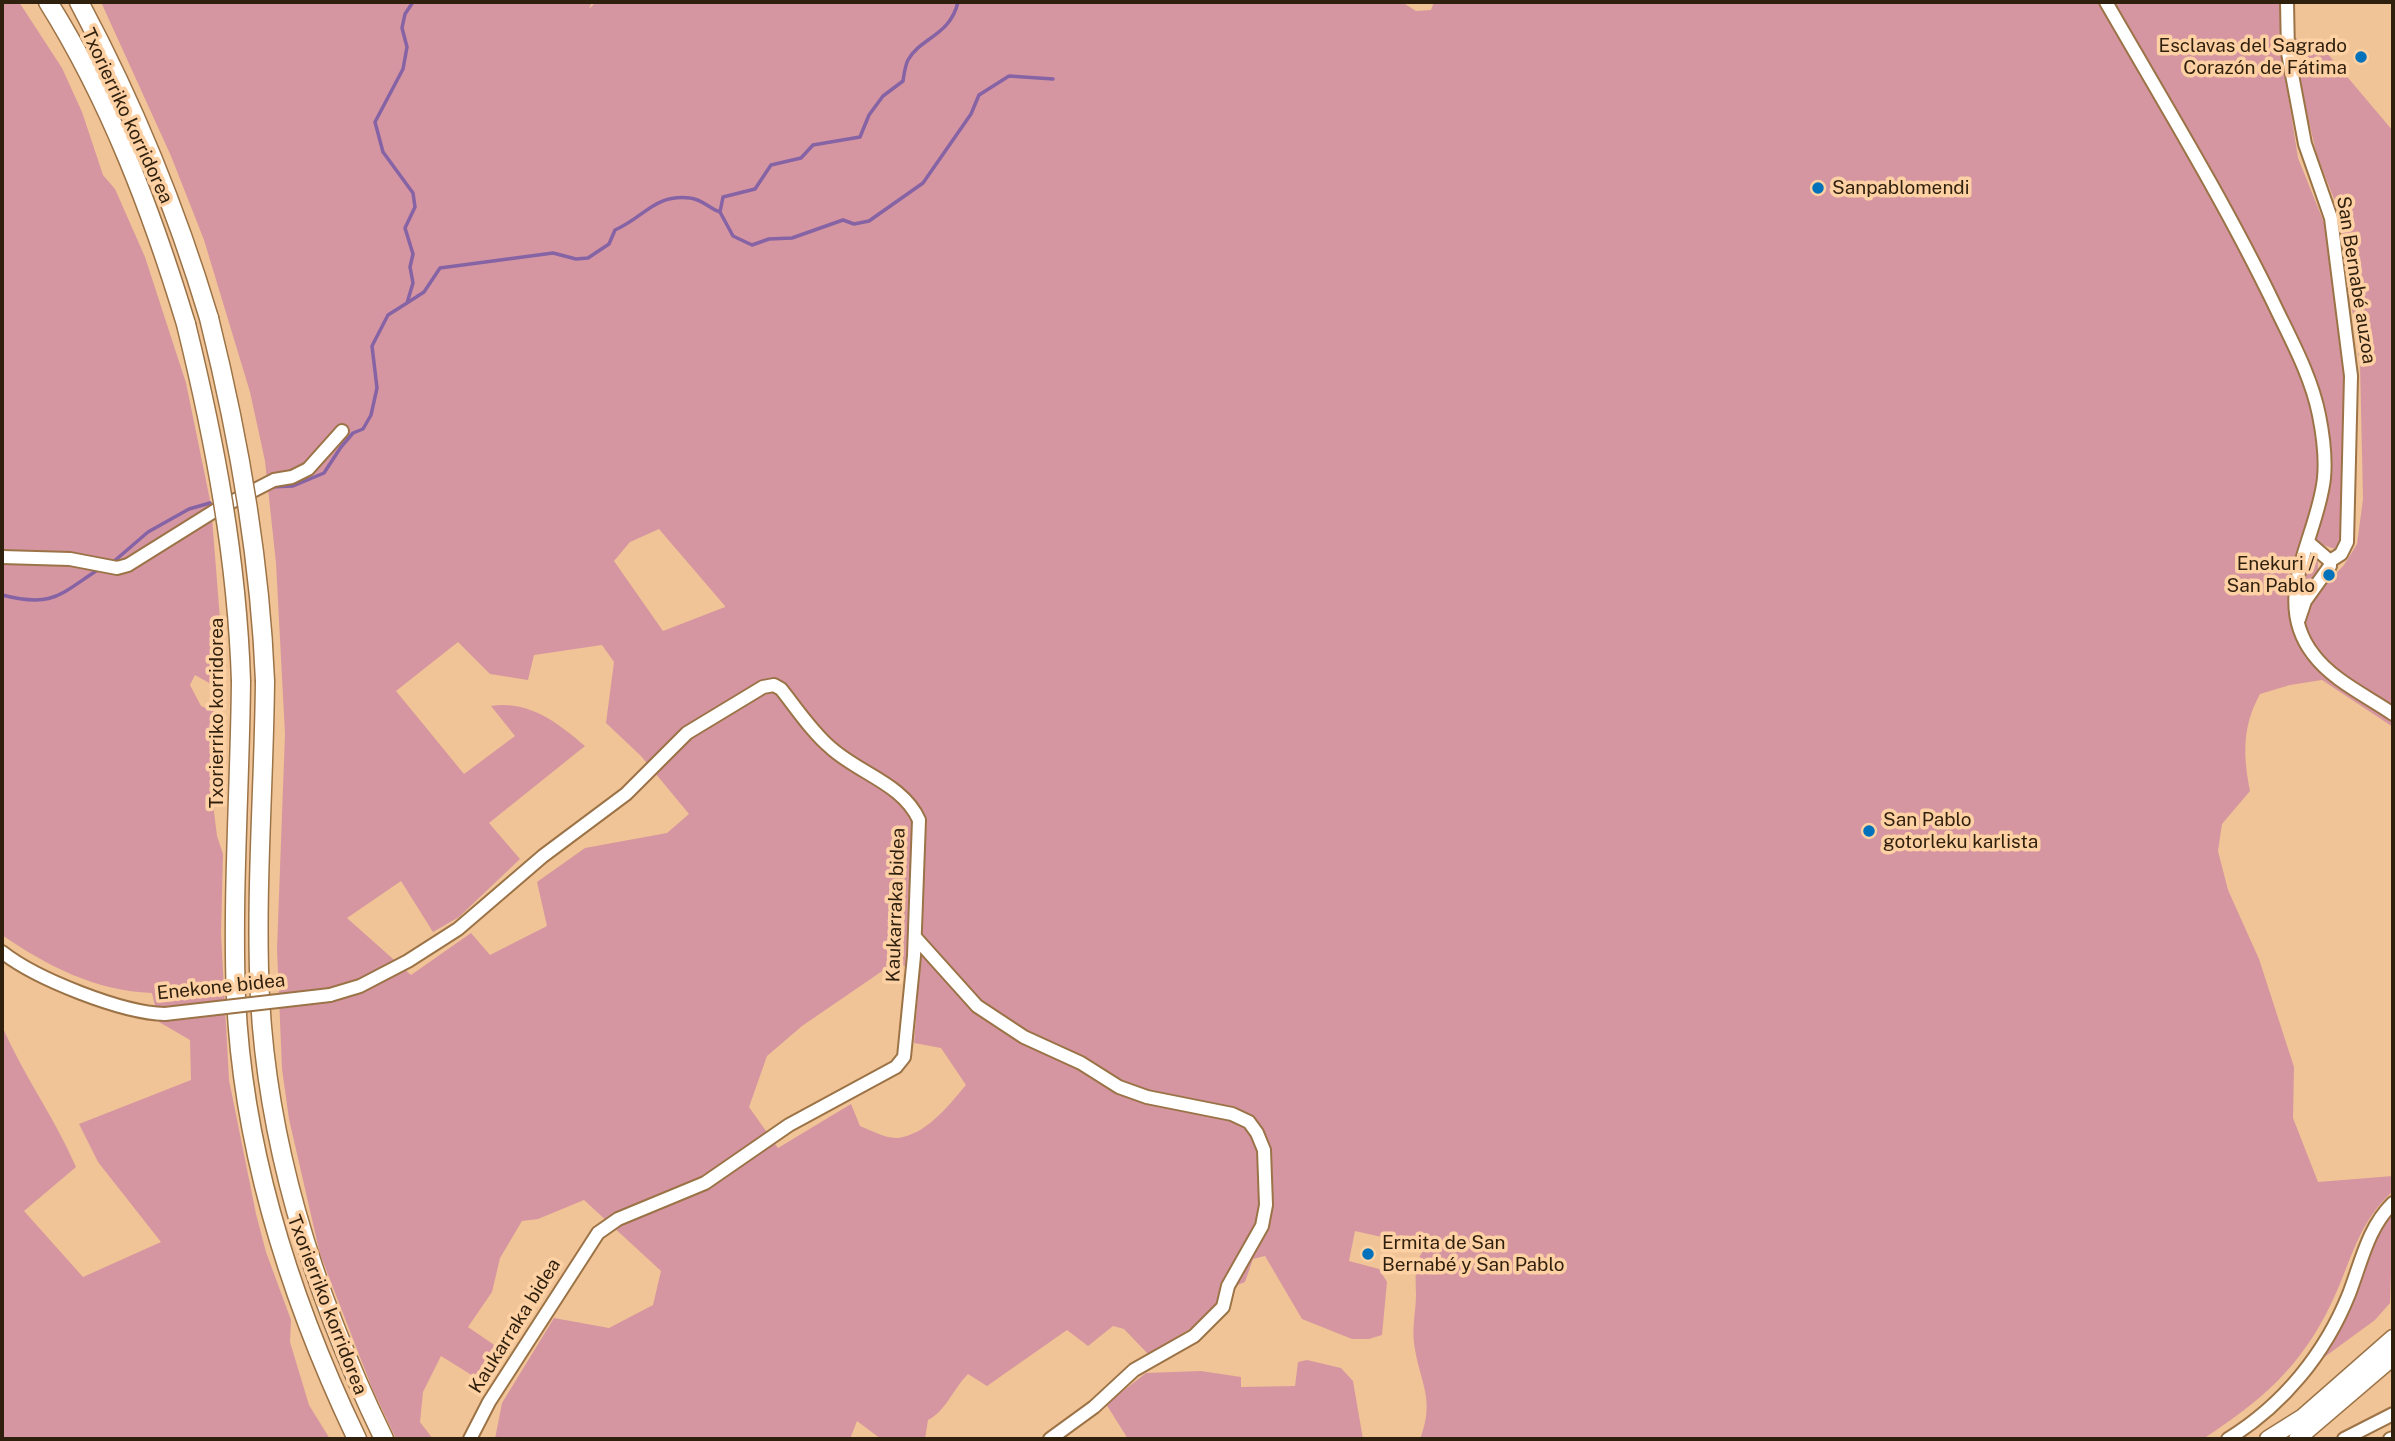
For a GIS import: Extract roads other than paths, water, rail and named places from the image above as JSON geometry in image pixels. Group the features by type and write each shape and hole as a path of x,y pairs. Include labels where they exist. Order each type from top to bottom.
{"highway":[{"name":"Txorierriko korridorea","path":"48,2 121,144 159,241 186,324 226,513 239,623 241,681 235,950 238,1026 247,1105 261,1178 281,1250 311,1334 357,1439"},
{"name":"Txorierriko korridorea","path":"79,2 144,134 174,209 209,318 250,509 257,560 265,681 259,950 262,1024 271,1101 285,1173 308,1253 334,1325 384,1439"}],"main road":[{"path":"2268,1439 2311,1410 2393,1338"},
{"path":"2297,1439 2393,1357"}],"street":[{"path":"2106,2 2240,234 2306,371 2318,413 2324,456 2319,505 2302,558 2294,604 2298,626 2314,656 2334,674 2393,714"},
{"name":"San Bernabé auzoa","path":"2287,2 2288,53 2305,144 2331,218 2351,376 2348,528 2345,547 2325,562 2305,601 2298,626"},
{"path":"2,557 71,559 117,568 128,565 216,510 274,480 292,477 308,470 342,430"},
{"path":"2302,558 2310,568 2325,562 2308,542"},
{"name":"Kaukarraka bidea","path":"330,995 360,986 408,961 458,929 543,856 626,794 687,733 764,687 774,685 828,746 911,803 919,820 915,937 904,1057 896,1067 789,1125 705,1183 618,1219 598,1233 489,1402 470,1439"},
{"path":"915,937 977,1006 1024,1037 1081,1063 1119,1087 1147,1097 1232,1114 1249,1122 1257,1133 1265,1165 1266,1205 1262,1226 1228,1286 1223,1307 1194,1336 1134,1370 1094,1407 1050,1439"},
{"name":"Enekone bidea","path":"2,952 47,978 111,1003 144,1012 165,1014 330,995"},
{"path":"2228,1439 2286,1394 2314,1359 2343,1309 2376,1225 2393,1203"},
{"path":"2344,1439 2393,1414"}],"waterway":[{"path":"270,487 293,486 324,473 353,433 363,429 371,415 377,388 372,346 388,315 407,303 413,283 410,267 413,254 405,228 415,207 413,193 383,152 375,122 403,69 407,47 402,28 405,14 413,2"},
{"path":"407,303 424,292 440,268 553,253 576,259 588,258 609,244 615,230 667,199 694,199 720,212 723,197 755,189 771,165 801,158 813,145 860,137 869,115 883,96 903,81 907,62 914,52 949,22 958,2"},
{"path":"720,212 733,236 752,245 769,239 792,238 843,220 854,224 869,221 923,183 971,114 979,95 1009,76 1053,79"},
{"path":"112,563 148,532 189,509 210,503"},
{"path":"2,595 33,600 55,597 99,569"}],"place":[{"name":"Esclavas del Sagrado Corazón de Fátima","path":"2361,57"},
{"name":"Sanpablomendi","path":"1818,188"},
{"name":"Enekuri / San Pablo","path":"2329,575"},
{"name":"San Pablo gotorleku karlista","path":"1869,831"},
{"name":"Ermita de San Bernabé y San Pablo","path":"1368,1254"}]}
